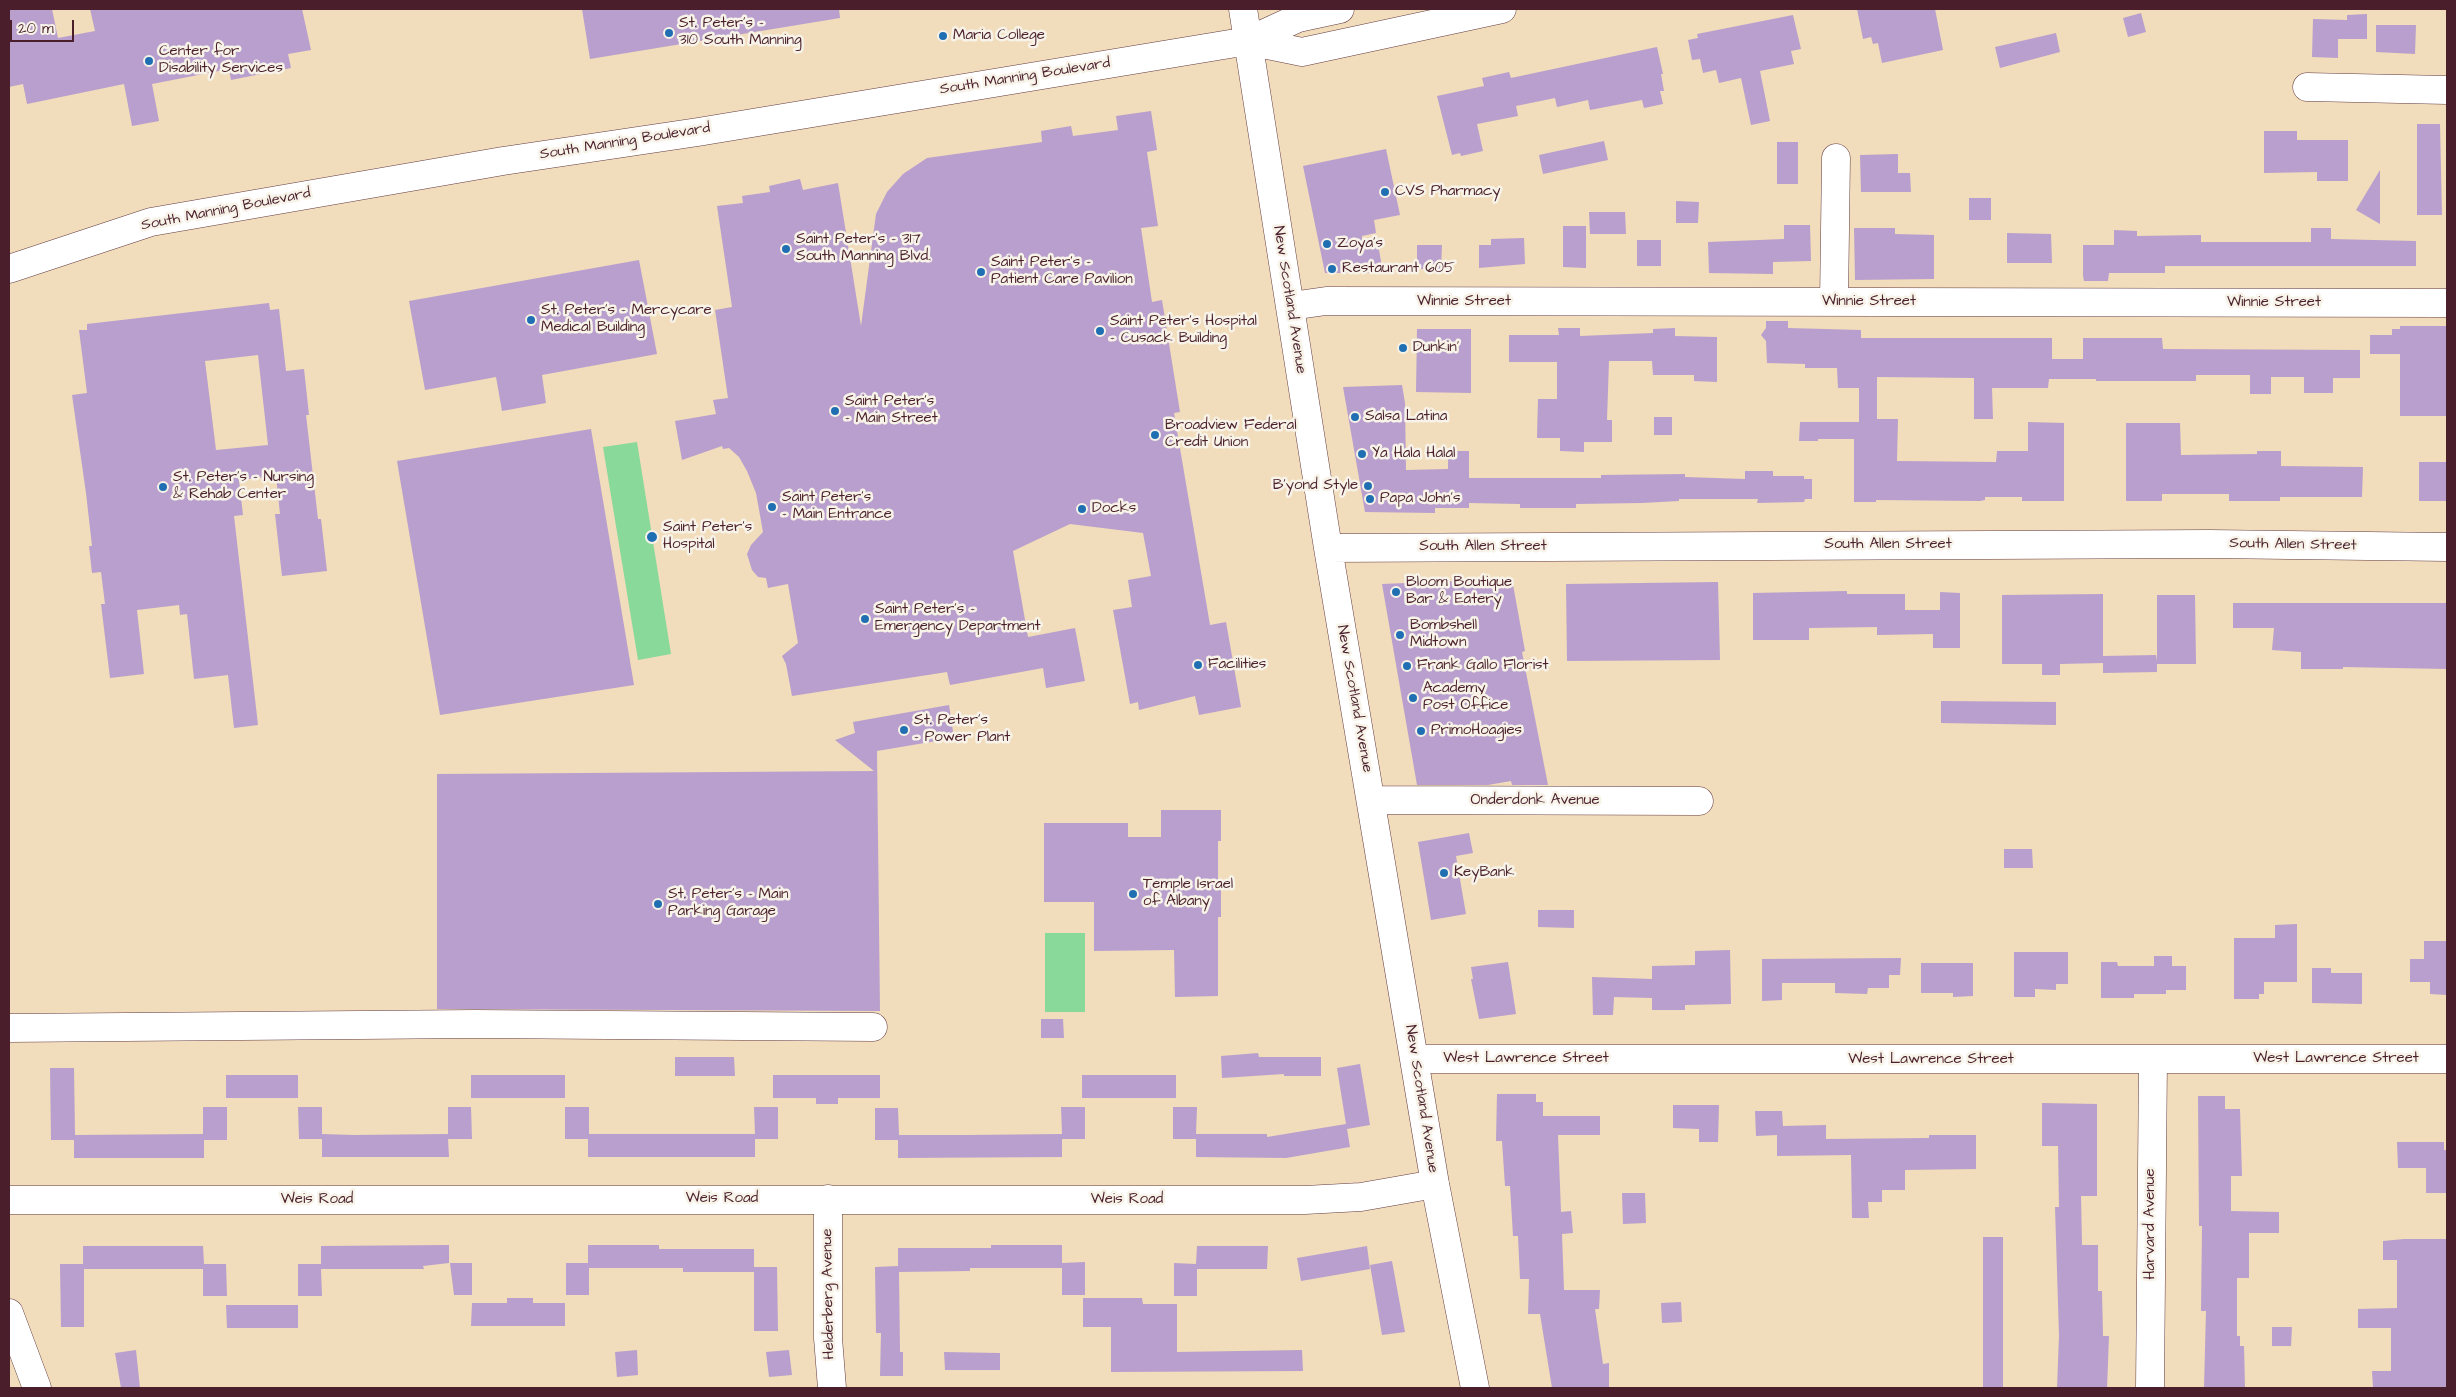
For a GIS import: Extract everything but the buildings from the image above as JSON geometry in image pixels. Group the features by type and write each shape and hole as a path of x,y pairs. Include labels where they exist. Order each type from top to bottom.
{"street":[{"name":"New Scotland Avenue","path":"1243,9 1328,548 1435,1184 1475,1388"},
{"name":"South Manning Boulevard","path":"9,269 151,222 503,161 698,132 1248,41 1298,18 1340,9"},
{"name":"South Manning Boulevard","path":"1248,41 1302,52 1502,9"},
{"path":"2307,87 2447,90"},
{"path":"1834,302 1836,158"},
{"name":"Winnie Street","path":"1291,306 1326,301 2447,303"},
{"name":"South Allen Street","path":"1328,548 2201,544 2447,547"},
{"name":"Onderdonk Avenue","path":"1371,800 1699,801"},
{"path":"9,1028 475,1024 873,1027"},
{"name":"West Lawrence Street","path":"1414,1059 2447,1059"},
{"name":"Harvard Avenue","path":"2150,1388 2153,1060"},
{"name":"Weis Road","path":"9,1200 1305,1200 1361,1196 1435,1184"},
{"name":"Helderberg Avenue","path":"828,1199 828,1338 832,1388"},
{"path":"9,1313 26,1380"}],"green space":[{"path":"637,442 671,654 638,660 603,447"},
{"path":"1045,933 1085,933 1085,1012 1045,1012"}],"place":[{"name":"St. Peter's - 310 South Manning","path":"669,33"},
{"name":"Maria College","path":"943,36"},
{"name":"Center for Disability Services","path":"149,61"},
{"name":"CVS Pharmacy","path":"1385,192"},
{"name":"Zoya’s","path":"1327,244"},
{"name":"Saint Peter's - 317 South Manning Blvd.","path":"786,249"},
{"name":"Restaurant 605","path":"1332,269"},
{"name":"Saint Peter's - Patient Care Pavilion","path":"981,272"},
{"name":"St. Peter's - Mercycare Medical Building","path":"531,320"},
{"name":"Saint Peter's Hospital - Cusack Building","path":"1100,331"},
{"name":"Dunkin'","path":"1403,348"},
{"name":"Saint Peter's - Main Street","path":"835,411"},
{"name":"Salsa Latina","path":"1355,417"},
{"name":"Broadview Federal Credit Union","path":"1155,435"},
{"name":"Ya Hala Halal","path":"1362,454"},
{"name":"B'yond Style","path":"1368,486"},
{"name":"St. Peter's - Nursing & Rehab Center","path":"163,487"},
{"name":"Papa John's","path":"1370,499"},
{"name":"Saint Peter's - Main Entrance","path":"772,507"},
{"name":"Docks","path":"1082,509"},
{"name":"Saint Peter's Hospital","path":"652,537"},
{"name":"Bloom Boutique Bar & Eatery","path":"1396,592"},
{"name":"Saint Peter's - Emergency Department","path":"865,619"},
{"name":"Bombshell Midtown","path":"1400,635"},
{"name":"Facilities","path":"1198,665"},
{"name":"Frank Gallo Florist","path":"1407,666"},
{"name":"Academy Post Office","path":"1413,698"},
{"name":"St. Peter's - Power Plant","path":"904,730"},
{"name":"PrimoHoagies","path":"1421,731"},
{"name":"KeyBank","path":"1444,873"},
{"name":"Temple Israel of Albany","path":"1133,894"},
{"name":"St. Peter's - Main Parking Garage","path":"658,904"}]}
